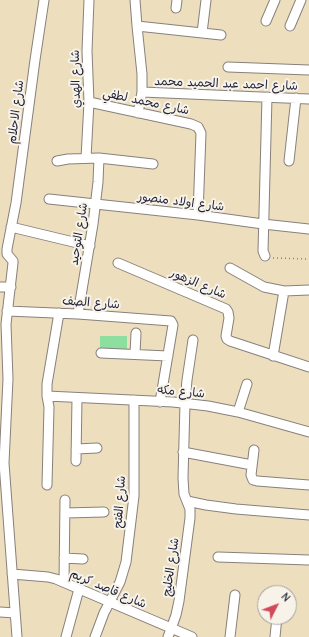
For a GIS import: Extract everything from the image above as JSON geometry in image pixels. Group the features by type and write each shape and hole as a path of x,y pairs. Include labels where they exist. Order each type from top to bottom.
{"street":[{"name":"شارع الاحلام","path":"11,227 16,203 44,0"},
{"name":"شارع الهدي","path":"86,158 89,102 89,0"},
{"path":"135,0 142,74 142,92 138,113"},
{"path":"202,33 206,0"},
{"path":"266,21 275,0"},
{"path":"290,26 301,0"},
{"path":"137,26 221,35"},
{"path":"228,67 309,70"},
{"name":"شارع احمد عبد الحميد محمد","path":"142,92 309,99"},
{"path":"265,256 263,253 267,97"},
{"path":"289,161 296,98"},
{"name":"شارع محمد لطفي","path":"89,102 191,124 198,127 201,133 198,215"},
{"path":"57,161 99,158 153,164"},
{"name":"شارع التوحيد","path":"78,314 96,204 99,158"},
{"name":"شارع اولاد منصور","path":"50,199 309,229"},
{"path":"17,637 4,463 8,361 3,337 5,313 11,287 13,263 7,249 11,227 90,246"},
{"name":"شارع الزهور","path":"118,263 223,307 229,315 226,336 228,341 309,367"},
{"path":"230,268 264,287 284,290 309,290"},
{"path":"0,287 11,287"},
{"path":"273,356 284,290"},
{"name":"شارع الصف","path":"5,313 59,313 169,321 172,323 168,356"},
{"path":"47,485 49,407 47,396 47,378 59,313"},
{"path":"135,354 136,333"},
{"name":"شارع الخليج","path":"170,633 178,601 190,518 190,509 183,486 183,452 188,366 194,340"},
{"path":"100,353 168,356 160,402"},
{"path":"238,412 247,384"},
{"name":"شارع مكه","path":"47,396 185,403 208,406 238,412 309,432"},
{"path":"76,461 77,398"},
{"name":"شارع الفتح","path":"95,637 99,625 117,590 126,562 132,516 134,484 134,400"},
{"path":"76,449 97,448"},
{"path":"254,450 251,477 255,481 309,485"},
{"path":"183,452 252,465"},
{"path":"64,582 65,500"},
{"path":"187,501 236,509 309,515"},
{"path":"65,513 104,512"},
{"path":"218,557 309,560"},
{"path":"64,558 83,559"},
{"name":"شارع قاصد كريم","path":"12,574 48,577 64,582 110,602 170,633 192,637"},
{"path":"66,637 79,589"},
{"path":"230,637 235,595"},
{"path":"0,612 15,612"},
{"path":"275,637 276,625"}],"path":[{"path":"265,256 270,258 309,258"}],"green space":[{"path":"100,336 127,336 127,350 100,350"}]}
